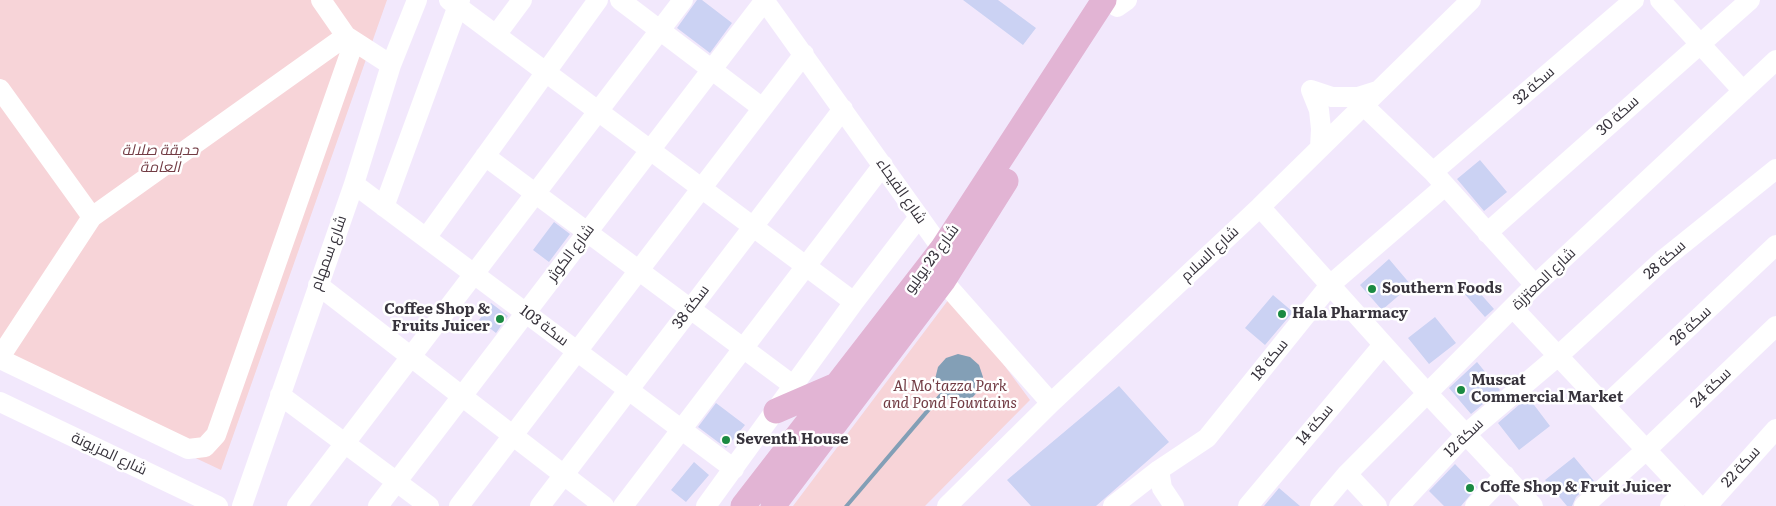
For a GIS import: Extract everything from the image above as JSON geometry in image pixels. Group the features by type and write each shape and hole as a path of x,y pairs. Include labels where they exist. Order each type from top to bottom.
{"main road":[{"name":"شارع 23 يوليو","path":"743,506 834,386 942,249 1117,2"},
{"name":"شارع 23 يوليو","path":"773,506 943,281 1117,2"},
{"path":"776,411 834,386"}],"street":[{"path":"321,0 350,39 391,65"},
{"name":"شارع سمهام","path":"242,506 354,184 391,65 417,0"},
{"path":"496,35 522,0"},
{"path":"426,238 598,0"},
{"path":"620,0 761,106"},
{"path":"298,506 683,0"},
{"name":"شارع الفيحاء","path":"764,0 942,249"},
{"name":"شارع الكوثر","path":"378,506 764,0"},
{"name":"شارع السلام","path":"947,506 1051,403 1260,208 1471,0"},
{"name":"سكة 32","path":"1439,179 1634,0"},
{"path":"1660,0 1743,91"},
{"name":"سكة 30","path":"1487,233 1750,0"},
{"path":"384,207 456,2 496,35 854,302"},
{"path":"350,39 216,435 205,447 188,450 0,358 92,218 350,39"},
{"path":"459,506 701,188 761,106 804,54"},
{"name":"شارع المعتززة","path":"1320,506 1347,474 1535,285 1776,60"},
{"path":"0,89 92,218"},
{"path":"1320,148 1319,110 1312,90 1332,97 1358,96 1370,98 1439,179 1535,285"},
{"name":"سكة 38","path":"540,506 842,109"},
{"path":"485,156 794,386"},
{"path":"622,506 883,166"},
{"name":"سكة 28","path":"1558,356 1664,259 1776,169"},
{"name":"سكة 18","path":"1112,506 1159,470 1207,438 1330,285 1439,179"},
{"name":"سكة 103","path":"354,184 734,469"},
{"path":"1260,208 1427,393 1506,475 1533,506"},
{"path":"706,506 854,302 919,217"},
{"name":"سكة 26","path":"1605,406 1776,246"},
{"path":"942,249 943,281 1051,403"},
{"path":"318,285 604,506"},
{"path":"1513,308 1699,506"},
{"name":"سكة 24","path":"1584,506 1646,450 1776,326"},
{"name":"سكة 14","path":"1248,506 1383,344"},
{"name":"سكة 12","path":"1399,506 1466,434 1558,356"},
{"path":"280,395 429,506"},
{"name":"شارع المزيونة","path":"0,402 218,506"},
{"name":"سكة 22","path":"1706,506 1776,429"},
{"path":"1159,470 1162,488 1174,506"},
{"path":"1347,474 1377,506"},
{"path":"1475,506 1506,475"},
{"path":"1670,506 1685,491"}],"green space":[{"name":"حديقة صلالة العامة","path":"0,0 387,0 221,470 0,366"},
{"name":"Al Mo'tazza Park and Pond Fountains","path":"952,295 1030,400 925,506 793,506"}],"water":[{"path":"958,354 970,357 979,365 983,377 980,389 972,398 960,402 943,396 849,506 844,506 940,393 935,379 938,367 946,358"}],"building":[{"path":"697,0 702,0 732,23 710,53 677,28"},
{"path":"963,0 998,0 1036,28 1023,45"},
{"path":"1480,160 1507,192 1484,211 1457,179"},
{"path":"554,222 570,234 549,262 533,250"},
{"path":"1389,259 1411,285 1382,310 1360,285"},
{"path":"1470,282 1494,309 1485,317 1461,290"},
{"path":"1273,295 1293,312 1265,345 1245,328"},
{"path":"491,303 508,316 496,333 479,320"},
{"path":"1435,317 1456,343 1429,364 1408,338"},
{"path":"1477,362 1500,390 1471,414 1449,388"},
{"path":"1119,386 1169,442 1096,506 1031,506 1007,480"},
{"path":"1528,397 1550,426 1519,450 1498,423"},
{"path":"716,403 745,425 726,448 698,427"},
{"path":"1574,457 1594,481 1576,497 1572,506 1567,506 1545,480"},
{"path":"694,462 709,475 686,502 671,490"},
{"path":"1455,464 1477,487 1461,506 1444,506 1429,491"},
{"path":"1279,488 1300,506 1264,506"}],"place":[{"name":"Southern Foods","path":"1372,289"},
{"name":"Hala Pharmacy","path":"1282,314"},
{"name":"Coffee Shop & Fruits Juicer","path":"500,319"},
{"name":"Muscat Commercial Market","path":"1461,390"},
{"name":"Seventh House","path":"726,440"},
{"name":"Coffe Shop & Fruit Juicer","path":"1470,488"}]}
